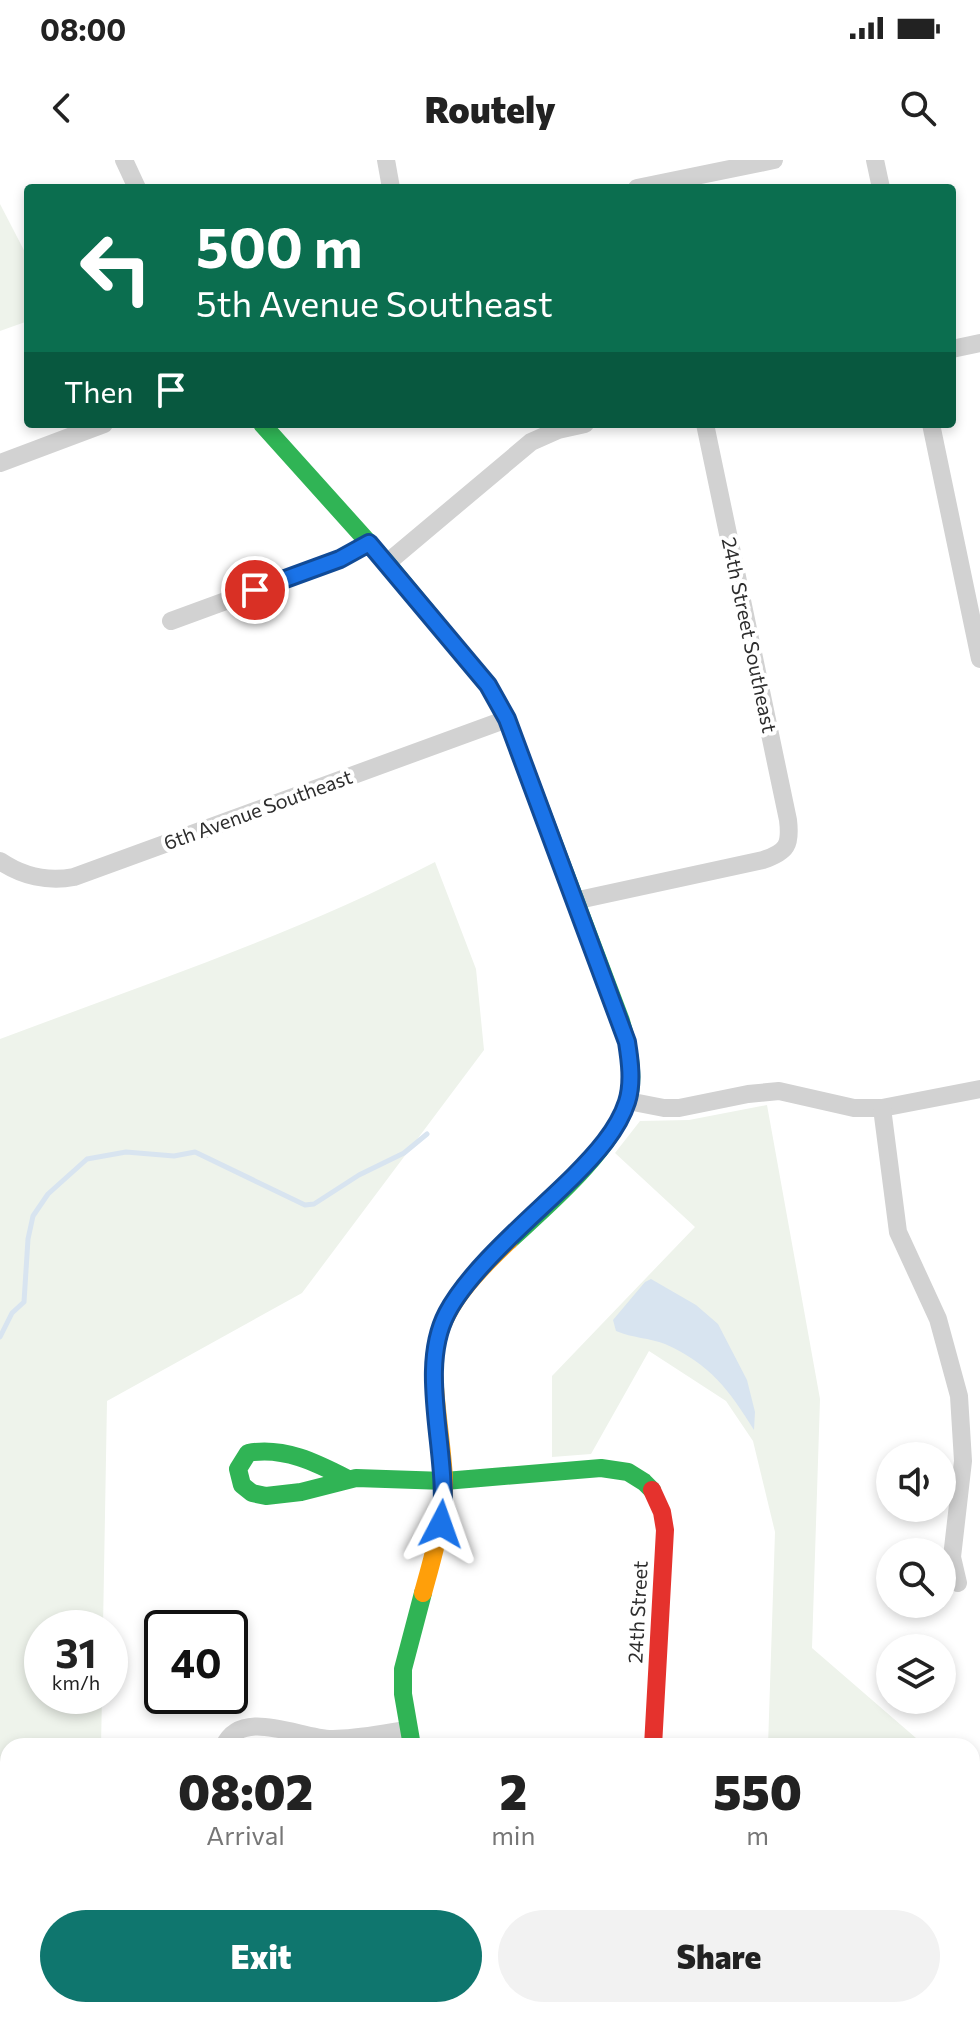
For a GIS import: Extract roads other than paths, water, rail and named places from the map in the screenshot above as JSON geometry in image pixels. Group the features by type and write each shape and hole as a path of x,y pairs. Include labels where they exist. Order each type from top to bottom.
{"main road":[{"path":"266,428 387,563 488,685 507,719 627,1042 630,1069 628,1101 601,1146 459,1293 447,1313 437,1342 434,1361 444,1481 441,1524 404,1660 403,1684 410,1738"},
{"path":"348,1479 319,1465 269,1451 248,1453 238,1469 246,1491 260,1497 307,1491 348,1479 444,1481"},
{"name":"24th Street","path":"444,1481 598,1469 628,1472 647,1484 660,1502 665,1530 653,1738"}],"street":[{"path":"124,160 135,184"},
{"path":"386,160 390,184"},
{"path":"657,184 774,160"},
{"path":"875,160 880,184"},
{"path":"956,348 980,343"},
{"path":"0,463 93,428"},
{"path":"387,563 517,452 554,428"},
{"name":"24th Street Southeast","path":"574,901 763,860 782,852 786,846 788,820 706,428"},
{"path":"932,428 980,659"},
{"path":"171,621 340,559 369,543"},
{"name":"6th Avenue Southeast","path":"4,863 36,877 74,877 507,719"},
{"path":"628,1101 679,1108 779,1091 854,1108 882,1108 980,1089"},
{"path":"882,1108 898,1232 938,1319 959,1396 963,1461 952,1557 958,1583"},
{"path":"229,1738 233,1732 246,1727 294,1731 312,1738"}],"waterway":[{"path":"0,1337 12,1313 24,1302 28,1239 33,1216 48,1194 87,1159 126,1152 174,1156 195,1152 305,1205 314,1204 359,1175 404,1153 427,1134"}]}
